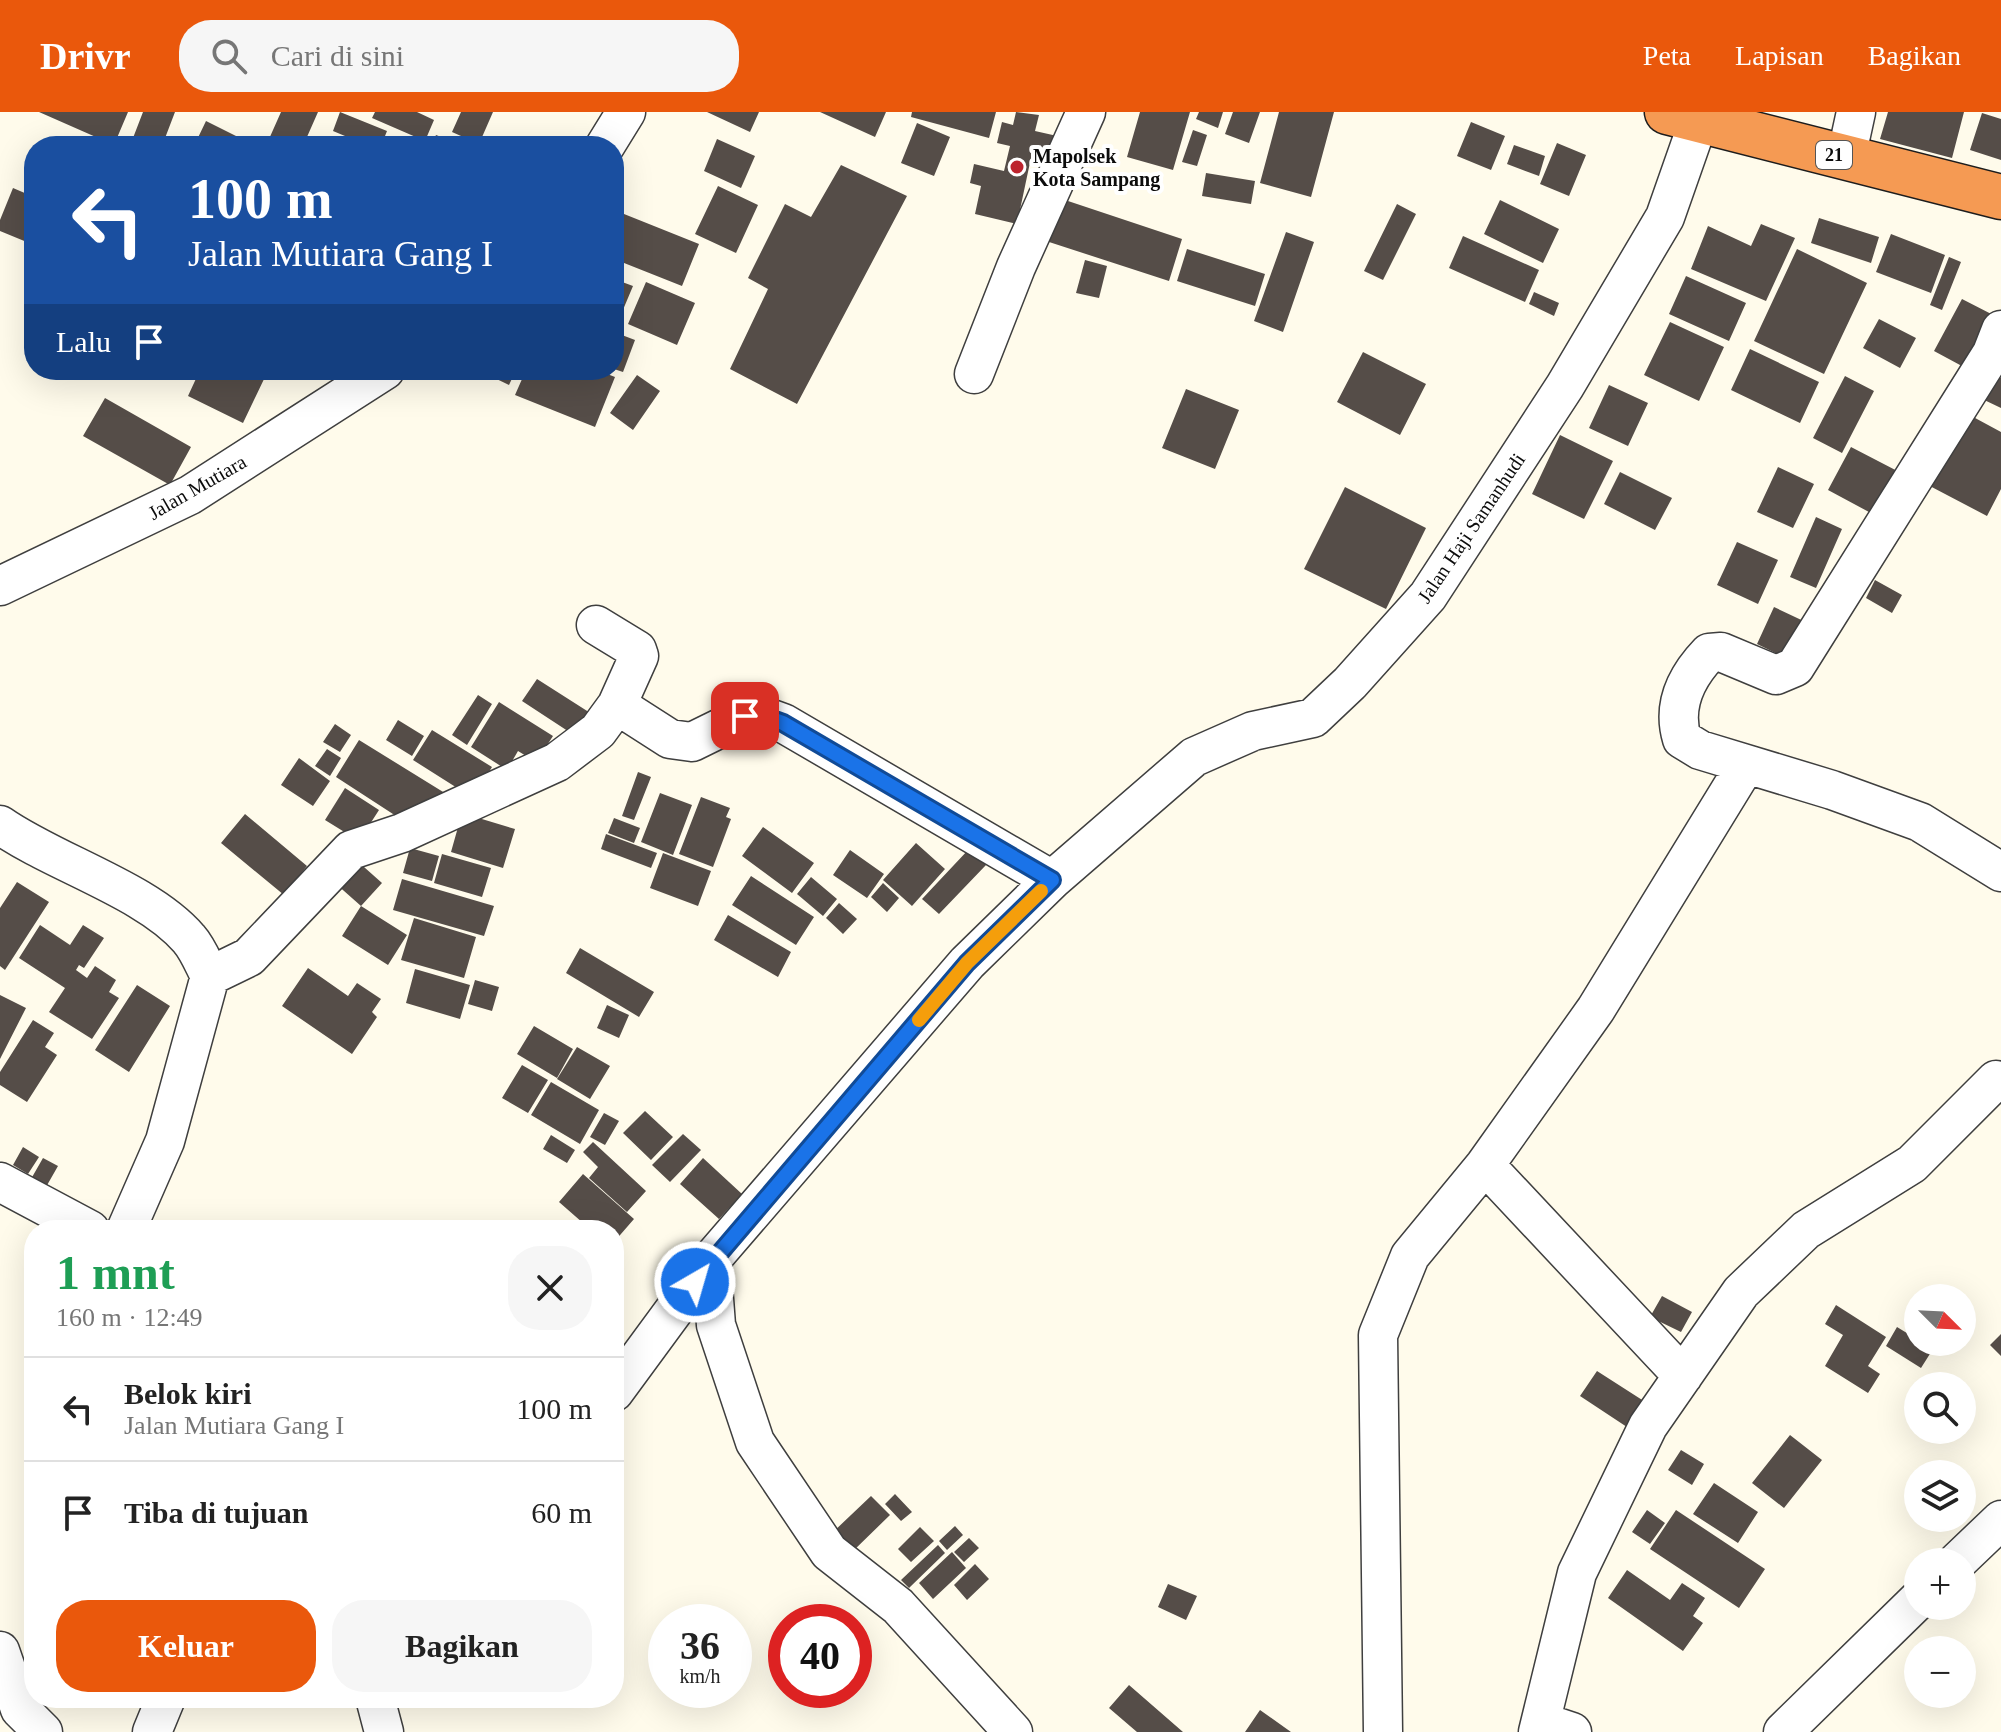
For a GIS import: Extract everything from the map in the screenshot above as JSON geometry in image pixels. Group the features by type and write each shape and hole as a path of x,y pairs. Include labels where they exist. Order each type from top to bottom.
{"highway":[{"name":"21","path":"1683,116 2001,197"}],"street":[{"path":"611,136 626,112"},
{"path":"974,374 1016,267 1086,112"},
{"path":"1846,158 1856,112"},
{"name":"Jalan Haji Samanhudi","path":"624,1378 711,1260 967,963 1052,880 1194,757 1253,731 1313,718 1428,596 1565,386 1665,217 1683,116"},
{"path":"2001,330 1992,353 1795,667 1776,675 1721,652 1709,653 1689,680 1677,709 1682,739 1700,750 1832,790 1920,822 2001,872"},
{"name":"Jalan Mutiara","path":"0,586 190,495 369,380"},
{"path":"210,976 249,957 351,850 429,822 557,762 598,731 617,705 639,653 596,625"},
{"path":"617,705 670,739 692,742 745,716 761,715 783,723 1052,880"},
{"path":"1383,1732 1378,1335 1410,1256 1485,1165 1596,1009 1745,766"},
{"path":"0,825 22,841 121,890 170,923 190,940 210,976 165,1141 130,1220"},
{"path":"1551,1729 1577,1573 1648,1426 1741,1292 1806,1230 1912,1164 1999,1080"},
{"path":"1485,1165 1683,1376"},
{"path":"0,1182 71,1220"},
{"path":"711,1260 716,1325 755,1442 829,1552 898,1606 1013,1732"},
{"path":"1972,1548 2001,1520"},
{"path":"1783,1732 1904,1614"},
{"path":"0,1651 20,1709 43,1732"},
{"path":"152,1732 162,1708"},
{"path":"378,1708 384,1732"}],"building":[{"path":"39,112 128,112 118,136 94,136"},
{"path":"143,112 175,112 166,136 134,136"},
{"path":"281,112 318,112 307,136 270,136"},
{"path":"340,112 387,131 385,136 345,136 333,131"},
{"path":"375,112 417,112 434,120 427,136 413,136 372,118"},
{"path":"461,112 493,112 482,136 461,136 452,132"},
{"path":"707,112 759,112 750,132"},
{"path":"820,112 886,112 875,137"},
{"path":"912,112 996,112 989,138 911,117"},
{"name":"Mapolsek Kota Sampang","path":"1016,112 1039,115 1035,131 1066,138 1061,160 1032,153 1017,224 975,214 981,186 970,183 974,164 1004,171 1010,146 997,143 1002,122 1013,125"},
{"path":"1140,112 1190,112 1173,170 1127,157"},
{"path":"1199,112 1223,112 1218,128 1196,119"},
{"path":"1233,112 1260,112 1249,143 1225,134"},
{"path":"1279,112 1334,112 1311,197 1260,183"},
{"path":"1888,112 1964,112 1952,158 1880,139"},
{"path":"1982,113 2001,119 2001,160 1970,150"},
{"path":"206,121 236,136 199,136"},
{"path":"1471,122 1505,136 1491,170 1457,156"},
{"path":"917,123 950,137 934,176 901,163"},
{"path":"1193,130 1207,135 1197,166 1182,162"},
{"path":"717,139 755,156 741,188 704,171"},
{"path":"1557,143 1586,155 1569,196 1540,184"},
{"path":"1514,145 1545,156 1539,176 1507,164"},
{"path":"841,165 907,196 797,404 730,369 768,289 748,278 785,204 811,217"},
{"path":"1206,173 1255,181 1251,204 1202,196"},
{"path":"718,186 758,205 736,253 695,234"},
{"path":"13,188 24,193 24,241 0,231 0,220"},
{"path":"1059,198 1182,239 1169,281 1046,241"},
{"path":"1500,200 1559,229 1543,263 1484,234"},
{"path":"1397,204 1416,214 1383,280 1364,271"},
{"path":"624,214 699,244 682,286 624,263"},
{"path":"1819,218 1879,237 1871,263 1811,243"},
{"path":"1761,224 1795,238 1766,301 1691,269 1708,226 1751,246"},
{"path":"1286,232 1314,242 1283,332 1254,321"},
{"path":"1891,234 1945,255 1931,293 1876,272"},
{"path":"1463,236 1539,270 1525,302 1449,268"},
{"path":"1187,249 1265,274 1255,306 1177,281"},
{"path":"1797,249 1867,283 1824,374 1754,341"},
{"path":"1949,257 1961,262 1942,310 1930,305"},
{"path":"1085,260 1107,266 1099,298 1076,293"},
{"path":"1686,276 1746,303 1729,341 1669,314"},
{"path":"646,282 695,303 677,345 628,324"},
{"path":"624,283 633,286 624,307"},
{"path":"1534,292 1559,303 1554,316 1529,304"},
{"path":"1962,299 2001,319 1973,372 1934,351"},
{"path":"1879,319 1916,338 1900,368 1863,348"},
{"path":"1670,322 1724,347 1699,401 1644,375"},
{"path":"624,336 635,340 624,369"},
{"path":"1750,349 1819,382 1800,423 1731,390"},
{"path":"1363,352 1426,384 1400,435 1337,402"},
{"path":"1990,373 2001,378 2001,408 1978,397"},
{"path":"637,375 660,391 633,430 610,413"},
{"path":"1845,376 1874,391 1842,453 1813,438"},
{"path":"195,380 264,380 243,423 188,396"},
{"path":"522,380 614,380 595,427 515,395"},
{"path":"1609,385 1648,403 1628,446 1589,428"},
{"path":"1186,389 1239,410 1215,469 1162,448"},
{"path":"105,398 191,447 170,485 83,436"},
{"path":"1964,412 2001,432 2001,489 1987,516 1926,484"},
{"path":"1560,435 1613,461 1584,519 1532,494"},
{"path":"1851,447 1905,475 1882,519 1828,490"},
{"path":"1778,467 1814,484 1793,528 1757,512"},
{"path":"1620,472 1672,498 1655,530 1604,504"},
{"path":"1345,487 1426,528 1386,609 1304,569"},
{"path":"1816,517 1842,529 1816,588 1790,577"},
{"path":"1737,542 1778,560 1758,604 1717,585"},
{"path":"1875,580 1902,595 1892,613 1866,598"},
{"path":"1774,607 1812,625 1794,662 1757,644"},
{"path":"537,679 595,716 580,739 522,701"},
{"path":"478,695 492,704 467,745 452,735"},
{"path":"499,702 553,736 536,762 518,751 507,770 471,747"},
{"path":"398,720 424,736 412,756 386,740"},
{"path":"335,724 351,735 340,752 323,742"},
{"path":"432,730 492,767 473,798 413,760"},
{"path":"359,740 461,803 413,827 336,777"},
{"path":"327,749 341,758 330,776 315,766"},
{"path":"299,758 330,781 313,806 281,785"},
{"path":"638,772 651,777 634,820 622,816"},
{"path":"345,788 379,810 359,841 325,820"},
{"path":"660,793 692,805 673,855 641,842"},
{"path":"701,797 730,808 726,817 731,819 713,867 679,854"},
{"path":"462,813 515,829 503,868 451,852"},
{"path":"245,814 307,866 284,895 221,843"},
{"path":"614,818 640,828 634,843 608,833"},
{"path":"763,827 814,863 792,893 742,856"},
{"path":"606,834 657,853 651,868 601,849"},
{"path":"916,843 945,869 912,906 883,880"},
{"path":"410,848 439,856 432,881 403,873"},
{"path":"969,849 986,865 939,914 922,899"},
{"path":"850,850 884,874 867,898 833,875"},
{"path":"663,853 711,871 698,906 650,888"},
{"path":"442,854 491,868 482,897 434,883"},
{"path":"355,859 382,883 361,906 335,883"},
{"path":"751,876 814,917 796,945 732,905"},
{"path":"811,877 837,899 823,916 797,894"},
{"path":"402,879 494,906 484,936 393,910"},
{"path":"17,882 49,902 5,970 0,966 0,908"},
{"path":"883,883 899,898 887,912 871,897"},
{"path":"839,903 857,919 843,934 826,918"},
{"path":"361,906 407,935 388,965 342,936"},
{"path":"728,915 791,952 778,977 714,940"},
{"path":"414,918 476,937 464,978 401,960"},
{"path":"40,925 70,945 83,925 104,938 84,968 79,965 76,970 87,978 95,966 116,980 109,992 119,998 92,1039 49,1012 65,988 19,958"},
{"path":"580,948 654,992 639,1017 566,973"},
{"path":"308,968 348,996 357,983 381,999 372,1012 377,1017 352,1054 282,1006"},
{"path":"415,969 470,985 460,1019 406,1003"},
{"path":"475,980 499,987 492,1011 468,1004"},
{"path":"137,985 170,1006 129,1072 95,1050"},
{"path":"0,995 26,1008 0,1059"},
{"path":"607,1005 629,1015 619,1038 597,1028"},
{"path":"33,1020 54,1033 45,1047 57,1055 27,1102 0,1085 0,1072"},
{"path":"534,1026 573,1049 557,1078 517,1054"},
{"path":"577,1047 610,1066 590,1099 557,1079"},
{"path":"522,1065 548,1080 528,1113 502,1098"},
{"path":"551,1082 599,1110 580,1144 531,1115"},
{"path":"645,1111 673,1137 651,1160 623,1133"},
{"path":"604,1113 619,1121 605,1145 590,1137"},
{"path":"683,1134 701,1150 670,1182 652,1165"},
{"path":"551,1135 575,1150 567,1163 543,1149"},
{"path":"593,1142 646,1191 627,1212 589,1178 598,1167 583,1152"},
{"path":"23,1147 39,1157 28,1174 13,1165"},
{"path":"43,1158 58,1166 46,1187 31,1179"},
{"path":"703,1158 742,1194 719,1219 680,1184"},
{"path":"583,1174 634,1219 624,1230 624,1220 580,1220 559,1202"},
{"path":"1662,1296 1692,1312 1681,1332 1650,1317"},
{"path":"1836,1305 1886,1337 1868,1366 1880,1374 1868,1393 1825,1366 1843,1335 1825,1324"},
{"path":"1897,1327 1904,1331 1904,1356 1929,1356 1921,1368 1886,1346"},
{"path":"2001,1334 2001,1356 1990,1345"},
{"path":"1597,1371 1650,1405 1633,1431 1580,1396"},
{"path":"1790,1435 1822,1460 1784,1508 1752,1483"},
{"path":"1681,1450 1704,1464 1692,1485 1668,1470"},
{"path":"1714,1483 1758,1512 1738,1543 1693,1514"},
{"path":"895,1494 912,1512 901,1521 885,1504"},
{"path":"871,1496 890,1515 850,1554 831,1534"},
{"path":"1647,1510 1665,1523 1650,1544 1632,1532"},
{"path":"1676,1510 1765,1569 1739,1608 1650,1549"},
{"path":"955,1526 963,1535 947,1550 939,1541"},
{"path":"920,1527 934,1541 911,1562 898,1549"},
{"path":"969,1538 979,1548 964,1562 954,1552"},
{"path":"938,1545 945,1553 909,1588 901,1580"},
{"path":"952,1552 966,1568 933,1599 919,1583"},
{"path":"975,1564 989,1579 967,1600 954,1585"},
{"path":"1627,1570 1670,1600 1682,1583 1705,1598 1693,1616 1703,1623 1683,1651 1608,1598"},
{"path":"1168,1584 1197,1596 1186,1620 1158,1607"},
{"path":"1129,1685 1183,1732 1137,1732 1109,1708"},
{"path":"1260,1710 1291,1732 1245,1732"}],"slow traffic":[{"path":"919,1020 967,963 1041,891"}],"place":[{"name":"Mapolsek Kota Sampang","path":"1017,167"}],"route":[{"path":"695,1282 967,963 1052,880 783,723 761,715 745,716"}]}
